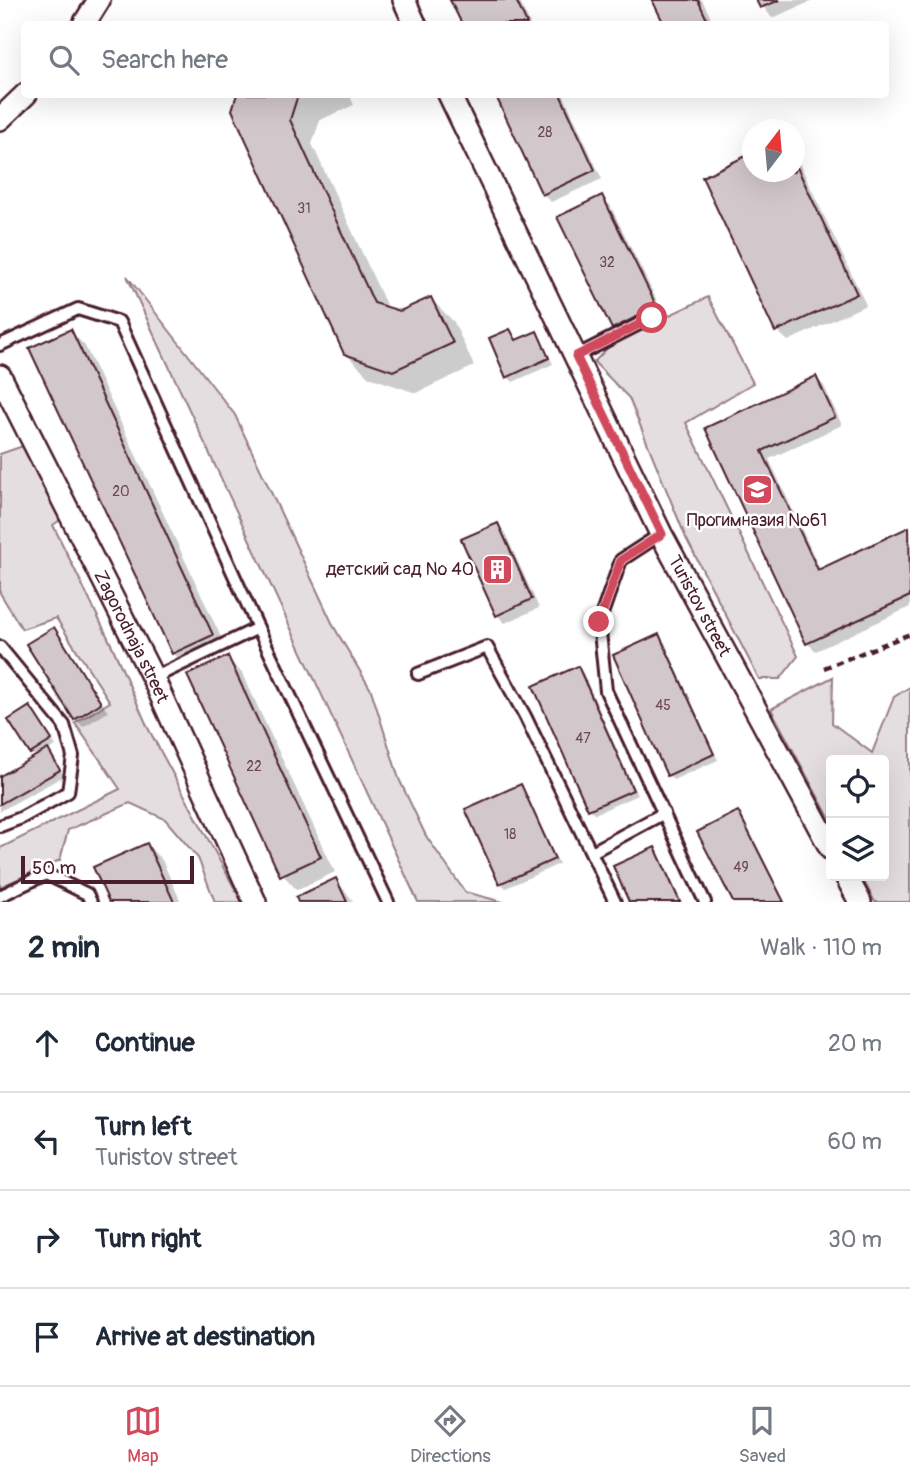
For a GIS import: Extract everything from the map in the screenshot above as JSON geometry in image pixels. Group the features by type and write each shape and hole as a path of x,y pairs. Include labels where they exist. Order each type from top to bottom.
{"street":[{"path":"86,21 99,0"},
{"path":"404,0 414,21"},
{"path":"2,113 21,98"},
{"name":"Turistov street","path":"451,98 662,534 826,840"},
{"name":"Zagorodnaja street","path":"0,376 153,678 255,902"},
{"path":"849,881 860,902"}],"lane":[{"path":"0,345 78,309 119,322 258,628 388,902"},
{"path":"576,356 652,318"},
{"path":"662,534 621,560 599,622 606,691 705,902"},
{"path":"153,678 258,628"},
{"path":"0,647 64,725 73,756 68,792 21,818 0,826"},
{"path":"418,674 487,647 615,902"},
{"path":"592,852 664,813"},
{"path":"0,896 46,874 87,894 91,902"}],"path":[{"path":"824,668 910,634"}],"shaded area":[{"path":"127,276 235,415 334,627 371,690 399,779 426,836 465,892 503,902 418,902"},
{"path":"708,297 753,383 686,423 798,656 780,679 759,679 686,538 629,398 594,362 614,341"},
{"path":"23,446 63,518 53,525 113,648 148,728 242,902 215,902 198,858 165,819 130,803 68,830 60,860 0,887 0,848 120,789 75,723 110,702 56,618 22,629 0,593 0,454"},
{"path":"833,677 832,723 872,753 894,697 910,687 910,902 875,902 864,881 889,881 889,755 826,755 826,812 771,709"}],"building":[{"path":"450,0 516,0 526,21 460,21"},
{"path":"652,0 698,0 708,21 662,21"},
{"path":"756,0 780,0 760,8"},
{"path":"236,98 297,98 290,120 374,303 400,311 431,297 453,343 393,371 344,354 232,110"},
{"path":"497,98 562,98 595,170 542,195"},
{"path":"742,158 742,182 804,182 857,294 775,332 702,177"},
{"path":"602,195 657,307 612,329 557,217"},
{"path":"71,329 213,635 172,654 29,348"},
{"path":"510,329 516,340 537,331 549,358 506,378 489,338"},
{"name":"Прогимназия №61","path":"816,376 835,417 762,451 818,570 909,527 910,596 806,644 705,428"},
{"name":"детский сад № 40","path":"498,523 532,599 496,616 461,539"},
{"path":"54,627 101,703 74,720 26,644"},
{"path":"659,634 714,754 667,776 613,655"},
{"path":"228,656 321,857 280,876 187,675"},
{"path":"578,666 633,790 588,810 533,686"},
{"path":"30,706 52,740 30,754 8,720"},
{"path":"48,749 60,770 0,804 0,776"},
{"path":"521,784 555,859 499,884 465,809"},
{"path":"738,811 784,902 733,902 697,832"},
{"path":"147,843 174,902 109,902 93,867"},
{"path":"655,847 680,902 629,902 613,866"},
{"path":"336,878 347,902 298,902 296,897"}],"place":[{"name":"Прогимназия №61","path":"757,489"},
{"name":"детский сад № 40","path":"497,569"}],"route":[{"path":"599,622 621,560 662,534 576,356 652,318"}]}
